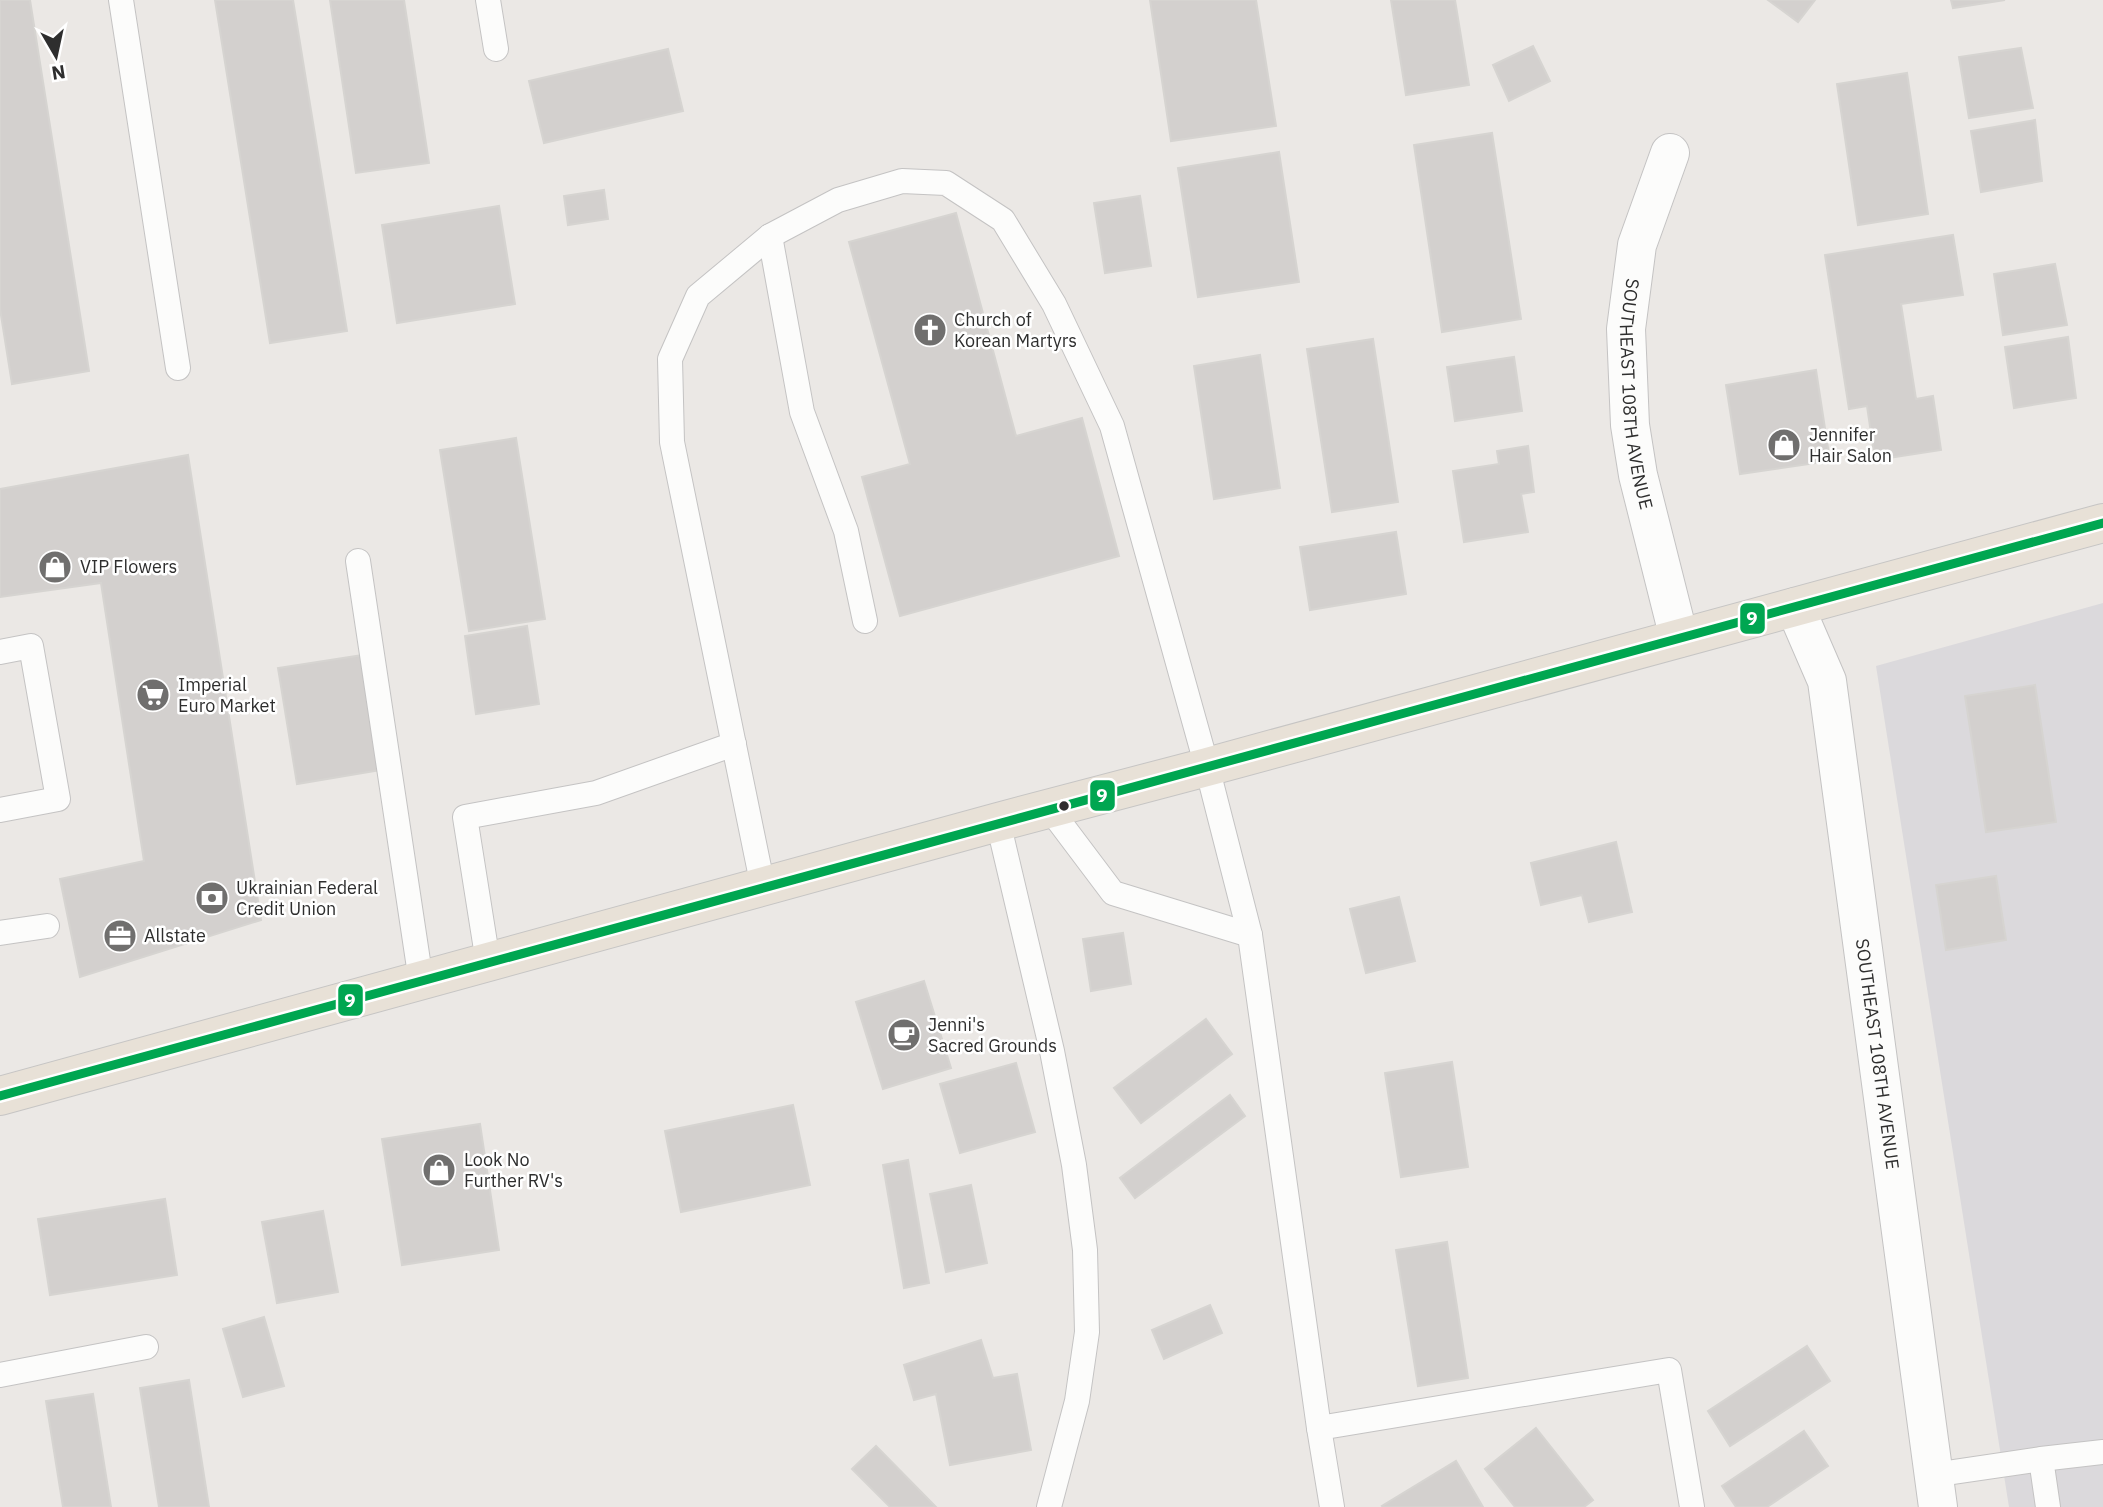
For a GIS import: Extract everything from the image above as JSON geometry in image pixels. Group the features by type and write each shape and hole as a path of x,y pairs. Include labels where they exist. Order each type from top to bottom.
{"main road":[{"path":"0,1096 1049,808 2103,523"}],"street":[{"name":"SOUTHEAST 108TH AVENUE","path":"1670,153 1637,245 1626,329 1630,425 1638,475 1679,638"},
{"name":"SOUTHEAST 108TH AVENUE","path":"1795,607 1827,681 1935,1491"}],"lane":[{"path":"121,0 178,368"},
{"path":"488,0 496,49"},
{"path":"763,887 672,443 670,359 698,296 770,236 838,200 902,181 946,183 1003,220 1054,304 1112,426 1207,767 1250,935 1332,1507"},
{"path":"770,236 802,412 846,531 865,621"},
{"path":"358,561 421,981"},
{"path":"0,652 31,646 58,799 0,810"},
{"path":"488,962 465,817 596,793 734,744"},
{"path":"1049,808 1113,893 1250,935"},
{"path":"998,822 1054,1063 1074,1165 1084,1250 1087,1332 1077,1401 1049,1507"},
{"path":"0,933 47,926"},
{"path":"0,1375 146,1347"},
{"path":"1319,1428 1669,1370 1692,1507"},
{"path":"1935,1491 2041,1459 2103,1452"},
{"path":"2041,1459 2048,1507"}],"shaded area":[{"path":"2103,603 2103,1507 2009,1507 1876,666"}],"building":[{"path":"0,0 30,0 89,371 12,384 0,309"},
{"path":"215,0 293,0 347,331 270,343"},
{"path":"330,0 404,0 429,163 356,173"},
{"path":"1150,0 1256,0 1276,126 1171,141"},
{"path":"1391,0 1455,0 1469,85 1406,95"},
{"path":"1768,0 1815,0 1798,22"},
{"path":"1951,0 2005,0 1953,8"},
{"path":"1533,46 1550,81 1509,101 1493,65"},
{"path":"2021,48 2033,108 1969,118 1959,57"},
{"path":"668,49 683,111 544,143 529,81"},
{"path":"1907,73 1928,214 1858,225 1837,84"},
{"path":"2035,120 2042,181 1981,192 1971,131"},
{"path":"1492,133 1521,319 1442,332 1414,145"},
{"path":"1279,152 1299,282 1198,297 1178,168"},
{"path":"604,190 608,219 568,225 564,196"},
{"path":"1140,196 1151,266 1105,273 1094,203"},
{"path":"499,206 515,304 397,323 382,225"},
{"name":"Church of Korean Martyrs","path":"956,213 1016,436 1082,418 1119,556 900,616 862,477 910,464 849,242"},
{"path":"1953,235 1963,295 1901,304 1916,399 1933,396 1941,450 1875,460 1867,406 1849,409 1825,255"},
{"path":"2055,264 2067,325 2003,335 1994,274"},
{"path":"2068,337 2076,398 2014,408 2005,347"},
{"path":"1373,339 1398,502 1332,512 1307,349"},
{"path":"1260,355 1280,488 1214,499 1194,366"},
{"path":"1514,357 1522,411 1455,421 1447,367"},
{"path":"1816,370 1830,461 1740,474 1726,385"},
{"path":"516,438 545,619 469,631 440,450"},
{"path":"1528,446 1534,492 1521,494 1528,532 1464,542 1453,471 1499,464 1497,451"},
{"path":"188,455 261,920 80,977 60,879 144,861 101,583 0,597 0,489"},
{"path":"1396,532 1406,594 1310,610 1300,547"},
{"path":"527,626 539,704 476,714 465,636"},
{"path":"363,655 381,770 297,784 278,668"},
{"path":"2035,685 2056,822 1986,832 1965,696"},
{"path":"1616,842 1632,912 1589,922 1582,895 1541,905 1531,863"},
{"path":"1996,876 2006,940 1946,950 1936,885"},
{"path":"1399,897 1415,961 1366,973 1350,909"},
{"path":"1123,933 1131,984 1091,991 1083,939"},
{"name":"Jenni's Sacred Grounds","path":"924,981 951,1068 883,1089 856,1002"},
{"path":"1206,1019 1232,1054 1141,1123 1114,1088"},
{"path":"1452,1062 1468,1167 1401,1177 1385,1073"},
{"path":"1016,1063 1035,1132 960,1153 940,1084"},
{"path":"1230,1095 1245,1116 1135,1198 1120,1178"},
{"path":"793,1105 810,1185 681,1212 665,1131"},
{"path":"480,1124 499,1250 402,1265 382,1139"},
{"path":"908,1160 929,1283 904,1288 883,1165"},
{"path":"971,1185 987,1263 946,1272 930,1194"},
{"path":"165,1199 177,1275 50,1295 38,1219"},
{"path":"323,1211 338,1292 277,1303 262,1222"},
{"path":"1447,1242 1468,1378 1418,1386 1396,1250"},
{"path":"1210,1305 1222,1333 1164,1359 1152,1330"},
{"path":"264,1317 284,1386 243,1397 223,1329"},
{"path":"981,1340 993,1378 1017,1374 1031,1450 950,1465 936,1394 914,1400 904,1365"},
{"path":"1807,1346 1830,1381 1730,1446 1708,1411"},
{"path":"189,1380 209,1507 159,1507 140,1388"},
{"path":"93,1394 111,1507 63,1507 46,1401"},
{"path":"1536,1428 1593,1500 1584,1507 1515,1507 1485,1469"},
{"path":"1804,1431 1828,1466 1767,1507 1736,1507 1722,1486"},
{"path":"876,1446 936,1507 890,1507 852,1469"},
{"path":"1456,1461 1483,1507 1382,1506"}],"transit line":[{"name":"9","path":"0,1096 2103,523"}],"place":[{"name":"Church of Korean Martyrs","path":"930,330"},
{"name":"Jennifer Hair Salon","path":"1784,445"},
{"name":"VIP Flowers","path":"55,567"},
{"name":"Imperial Euro Market","path":"153,695"},
{"name":"Ukrainian Federal Credit Union","path":"212,898"},
{"name":"Allstate","path":"120,936"},
{"name":"Jenni's Sacred Grounds","path":"904,1035"},
{"name":"Look No Further RV's","path":"439,1170"}]}
